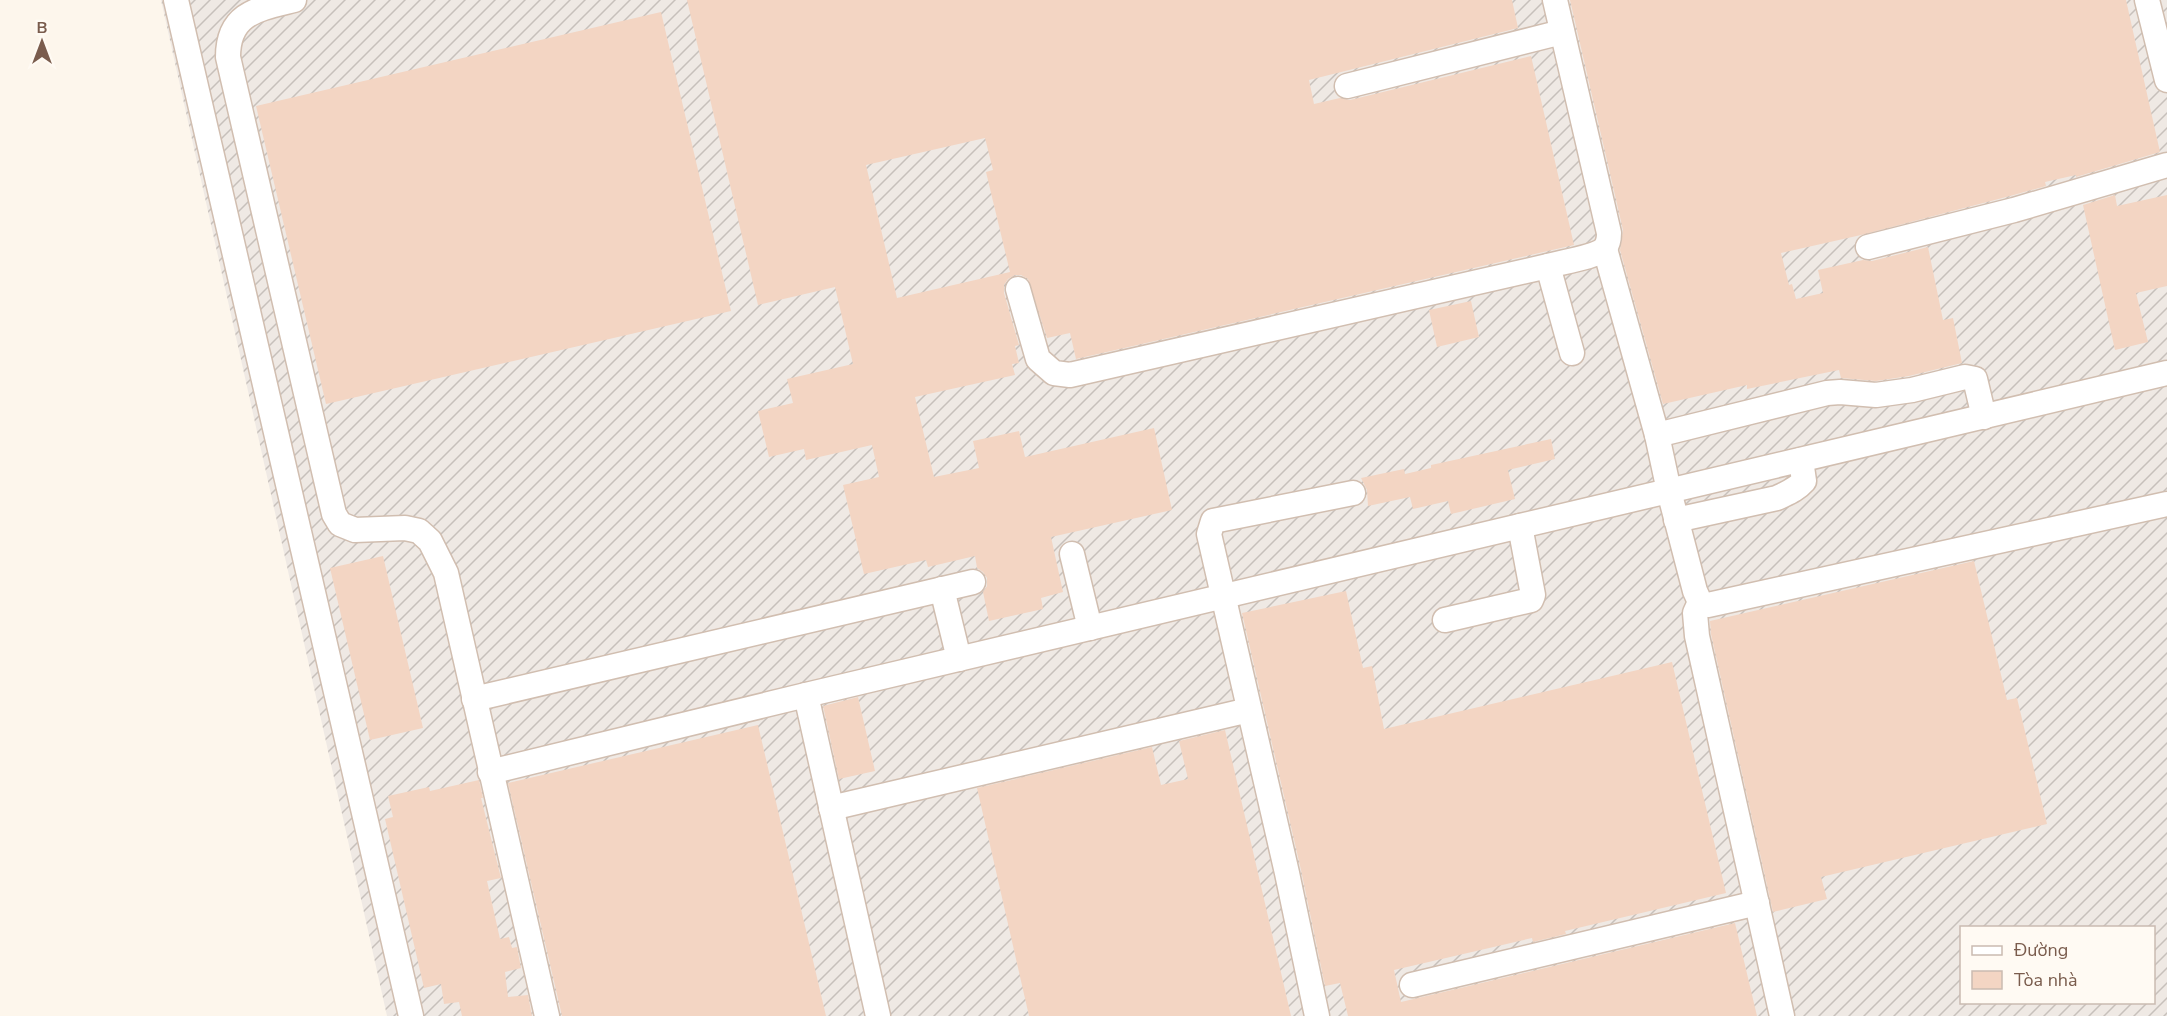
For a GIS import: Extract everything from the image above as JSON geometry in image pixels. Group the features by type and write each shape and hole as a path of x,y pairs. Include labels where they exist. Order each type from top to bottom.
{"street":[{"path":"176,0 411,1016"},
{"path":"294,0 245,15 228,40 228,57 334,514 339,524 355,530 405,528 419,531 430,541 446,573 547,1016"},
{"path":"1555,0 1609,233 1605,249 1657,435 1695,591 1700,602 1708,605 1718,603 2167,504"},
{"path":"2147,0 2167,80"},
{"path":"1347,87 1562,32"},
{"path":"1868,247 2014,210 2167,165"},
{"path":"1018,289 1038,359 1054,373 1070,375 1548,266 1605,249"},
{"path":"1548,266 1572,353"},
{"path":"490,772 2167,373"},
{"path":"1657,435 1827,393 1885,394 1965,377 1975,379 1984,417"},
{"path":"1676,520 1777,498 1799,487 1804,481 1801,460"},
{"path":"1317,1016 1287,873 1209,534 1213,521 1353,493"},
{"path":"1445,620 1531,600 1533,595 1520,526"},
{"path":"1072,554 1090,628"},
{"path":"474,699 974,582"},
{"path":"942,589 959,659"},
{"path":"1700,602 1695,613 1697,636 1782,1016"},
{"path":"806,695 878,1016"},
{"path":"831,808 1249,710"},
{"path":"1412,985 1757,903"}],"shaded area":[{"path":"161,0 2167,0 2167,1016 387,1016"}],"building":[{"path":"687,0 1512,0 1518,28 1309,80 1314,104 1340,98 1350,100 1531,56 1574,245 1076,359 1070,333 1047,338 1028,279 1015,275 1008,279 1004,285 1004,293 1019,345 1015,346 1019,363 1012,364 1015,375 915,397 934,477 979,468 973,441 1019,431 1025,457 1154,428 1172,510 1051,537 1063,592 1041,598 1043,609 989,621 983,592 987,586 987,578 977,568 975,556 928,567 926,560 864,574 843,485 879,477 872,445 806,460 804,449 769,457 758,411 793,403 787,379 853,364 835,287 758,305","holes":["985,138 993,170 986,172 1010,272 897,298 866,165"]},
{"path":"1570,0 2126,0 2160,152 2076,177 2076,175 2045,182 2046,186 2010,196 1861,235 1781,253 1789,285 1792,284 1796,299 1823,293 1818,270 1863,260 1872,261 1928,247 1943,320 1953,318 1962,363 1909,376 1876,381 1841,378 1839,370 1747,389 1747,385 1663,404 1620,250 1623,230"},
{"path":"661,12 731,311 326,404 256,106"},
{"path":"2115,195 2117,206 2167,195 2167,286 2136,293 2148,342 2115,350 2083,205"},
{"path":"1471,301 1479,337 1437,347 1429,310"},
{"path":"1551,439 1555,459 1508,470 1515,499 1451,514 1448,501 1413,509 1410,497 1368,506 1367,490 1361,478 1404,469 1405,474 1431,468 1431,465"},
{"path":"383,556 423,728 370,740 330,568"},
{"path":"1974,561 2007,700 2017,698 2047,824 1821,877 1827,899 1773,912 1710,621"},
{"path":"1346,591 1363,668 1372,666 1384,729 1672,662 1726,893 1565,931 1566,934 1533,942 1532,938 1394,970 1401,1002 1735,923 1757,1016 1348,1016 1340,983 1325,986 1242,613"},
{"path":"858,697 875,771 839,779 823,706"},
{"path":"758,725 826,1016 562,1016 508,783"},
{"path":"1225,730 1291,1016 1029,1016 977,788 1152,747 1161,785 1188,779 1179,741"},
{"path":"479,780 483,798 481,798 501,878 487,881 500,939 509,937 512,948 517,947 521,968 505,972 508,997 528,995 532,1016 462,1016 459,1002 444,1004 441,984 424,988 385,819 393,817 388,796 429,787 430,791"}]}
